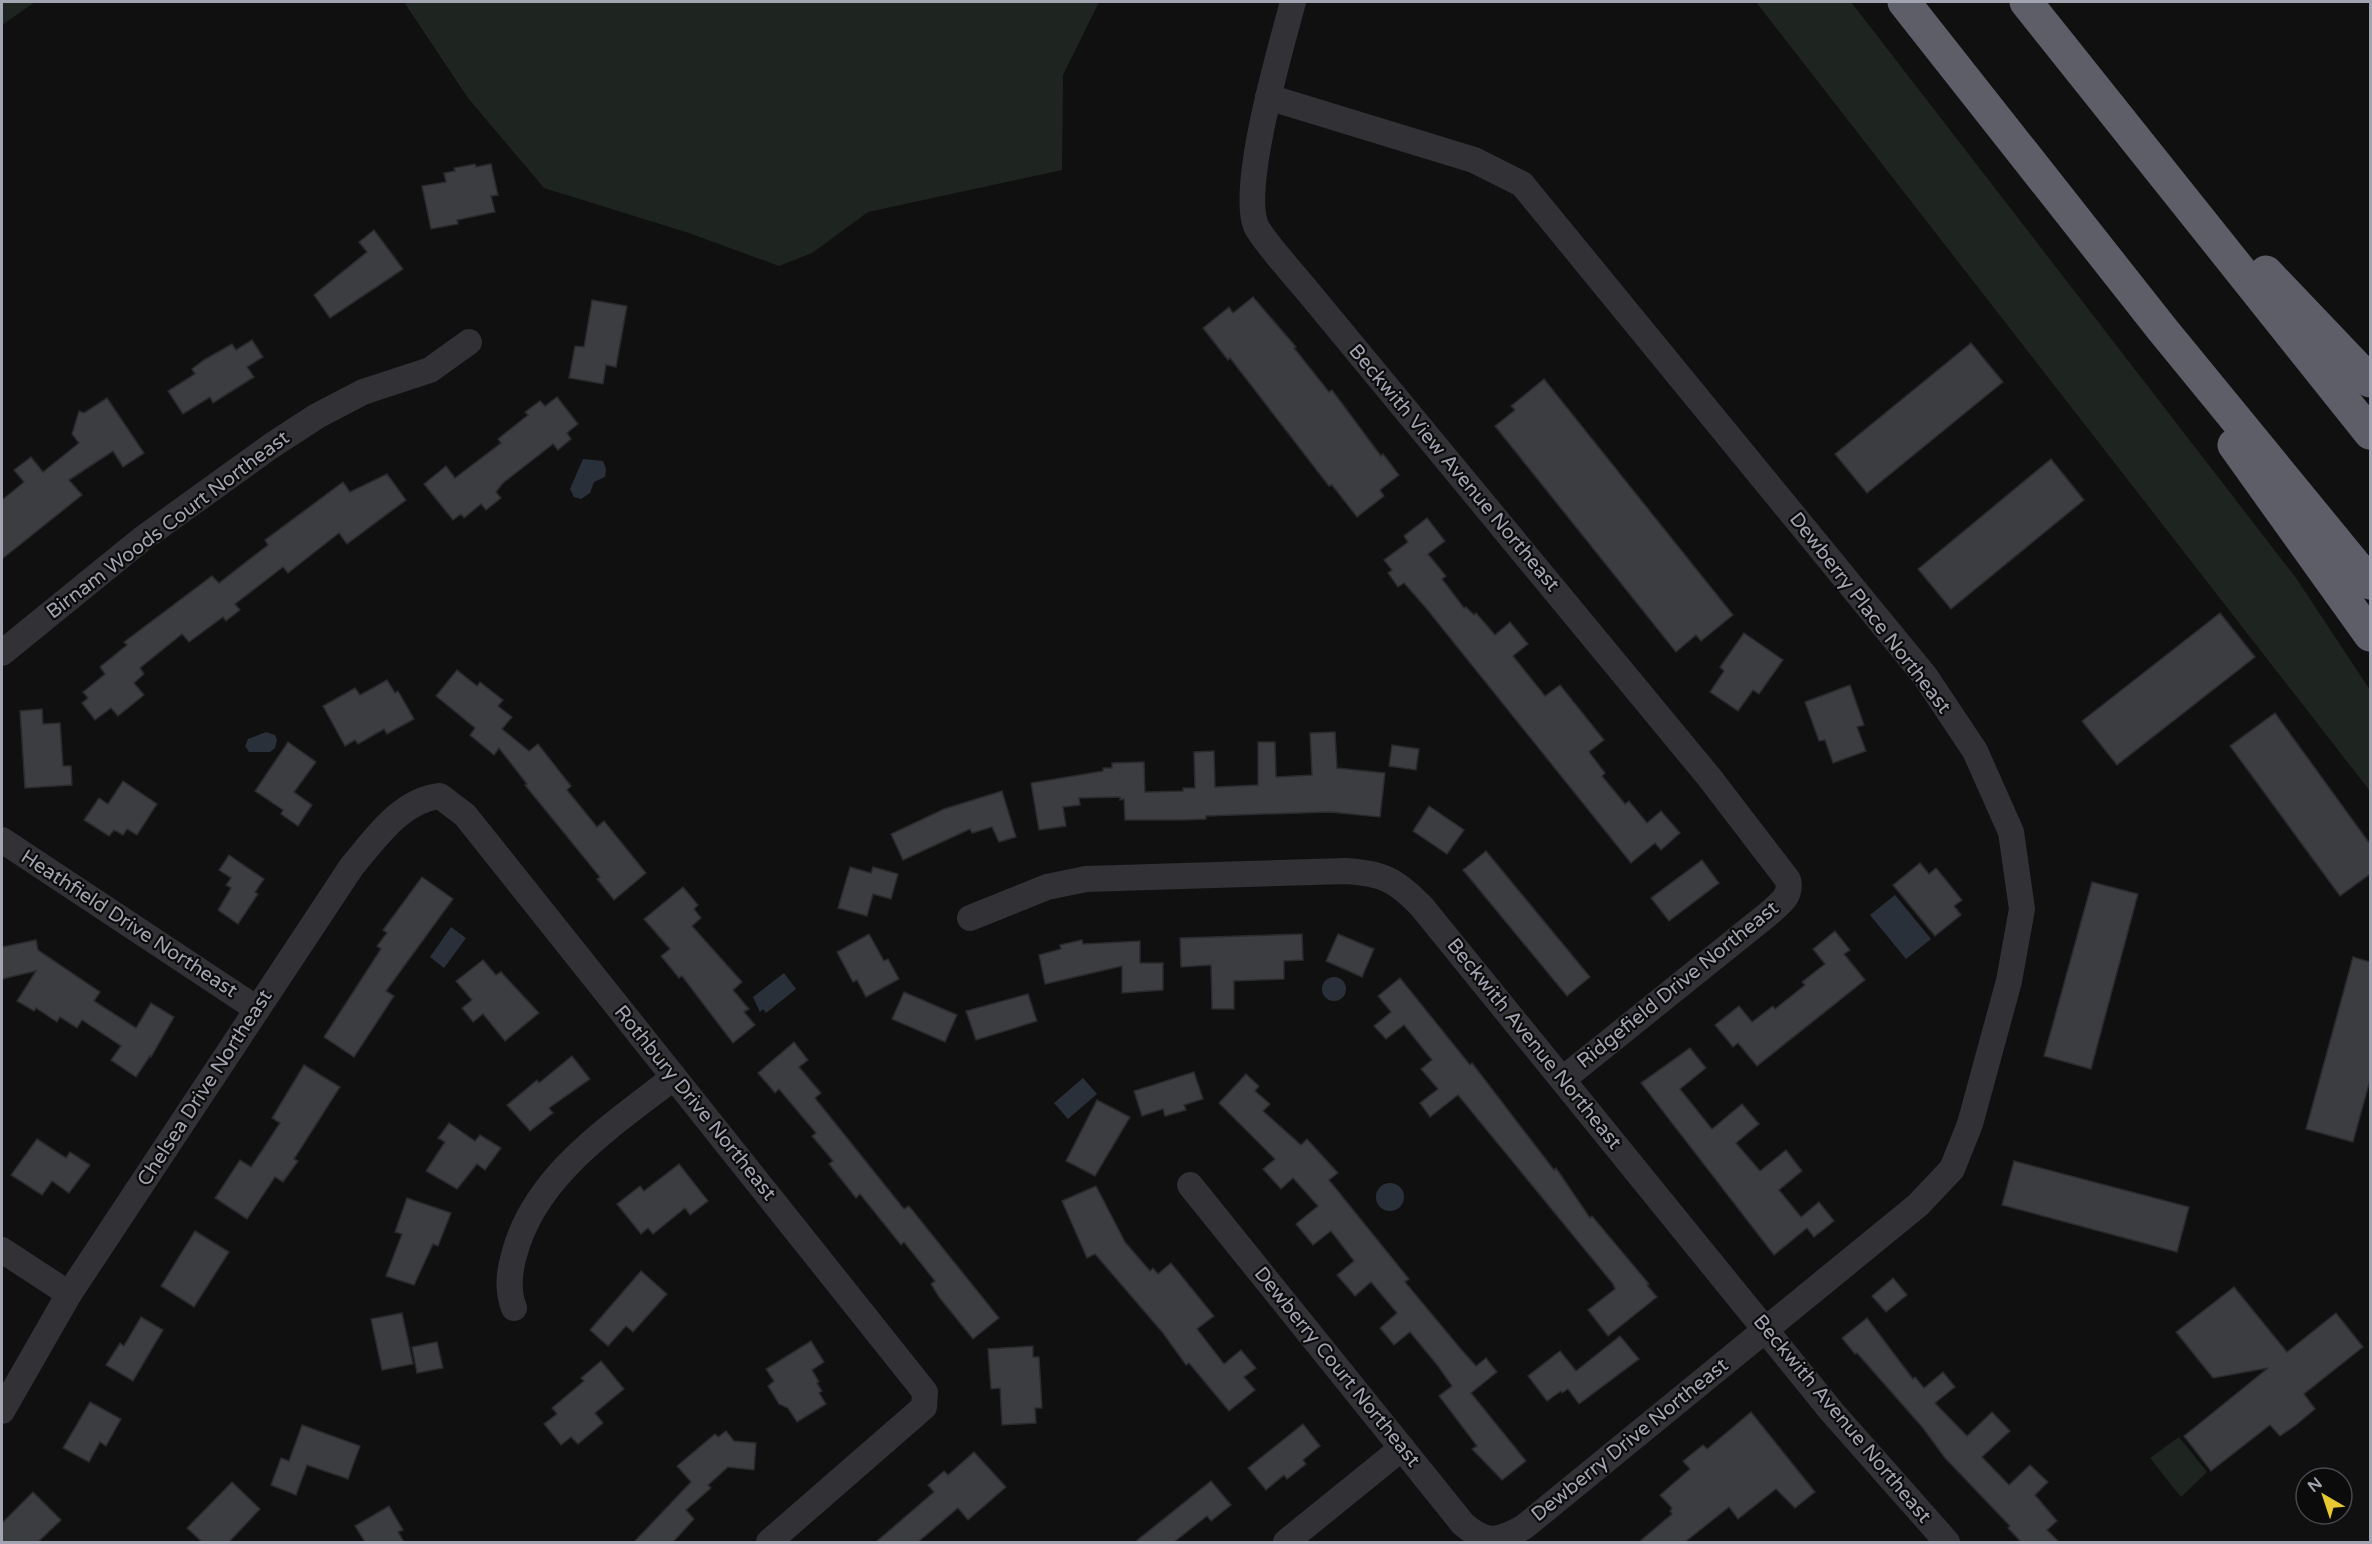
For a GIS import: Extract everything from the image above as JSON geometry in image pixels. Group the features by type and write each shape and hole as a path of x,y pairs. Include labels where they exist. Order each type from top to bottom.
{"highway":[{"path":"1904,2 2162,328 2370,583"},
{"path":"2026,2 2370,433"},
{"path":"2117,116 2370,381"},
{"path":"2162,328 2227,436 2370,635"}],"street":[{"name":"Beckwith View Avenue Northeast","path":"1293,2 1268,97 1252,195 1256,226 1749,826 1782,869 1791,890"},
{"name":"Dewberry Place Northeast","path":"1268,97 1474,160 1522,184 1925,676 1975,751 2011,832 2022,909 2009,981 1970,1124 1952,1169 1918,1205 1765,1330"},
{"name":"Birnam Woods Court Northeast","path":"2,653 142,539 271,446 317,416 363,392 430,370 469,342"},
{"name":"Chelsea Drive Northeast","path":"2,1412 69,1294 352,866 381,832 424,798 440,796"},
{"name":"Rothbury Drive Northeast","path":"440,796 465,815 926,1392 924,1407 768,1542"},
{"name":"Heathfield Drive Northeast","path":"2,840 257,1009"},
{"name":"Beckwith Avenue Northeast","path":"970,918 1047,888 1086,879 1345,871 1380,874 1399,885 1422,907 1563,1078 1832,1412 1947,1542"},
{"name":"Ridgefield Drive Northeast","path":"1563,1078 1767,915 1791,890"},
{"path":"514,1308 510,1298 509,1273 520,1230 547,1188 582,1149 674,1077"},
{"name":"Dewberry Court Northeast","path":"1190,1185 1463,1524 1474,1534 1491,1540"},
{"path":"2,1250 69,1294"},
{"name":"Dewberry Drive Northeast","path":"1491,1540 1503,1539 1524,1527 1765,1330"},
{"path":"1286,1542 1402,1449"}],"shaded area":[{"path":"2,2 35,2 2,25"},
{"path":"404,2 1099,2 1063,75 1062,170 868,212 812,253 779,266 689,233 544,188 468,98"},
{"path":"1756,2 1851,2 2296,578 2370,690 2370,791"},
{"path":"583,459 603,461 606,469 605,477 594,482 590,493 581,499 574,497 570,489"},
{"path":"266,732 275,735 277,740 275,748 270,752 249,752 245,746 248,739"},
{"path":"1895,895 1931,939 1906,959 1870,915"},
{"path":"451,927 466,938 444,968 430,957"},
{"path":"784,973 796,989 766,1013 763,1009 760,1012 753,997"},
{"path":"1334,977 1343,980 1346,989 1343,998 1334,1001 1325,998 1322,989 1325,980"},
{"path":"1083,1078 1097,1094 1068,1119 1054,1103"},
{"path":"1390,1183 1400,1187 1404,1197 1400,1207 1390,1211 1380,1207 1376,1197 1380,1187"},
{"path":"2179,1437 2207,1472 2181,1497 2150,1458"}],"building":[{"path":"475,164 476,167 491,164 498,195 491,196 495,212 457,220 458,224 431,229 422,186 446,182 444,173 455,171 454,168"},
{"path":"374,230 403,269 330,318 314,295 367,252 359,242"},
{"path":"1253,297 1296,347 1294,348 1329,392 1332,390 1381,456 1383,454 1399,475 1380,490 1384,496 1357,517 1332,485 1329,486 1230,358 1228,360 1203,328 1229,307 1233,313"},
{"path":"592,300 627,306 616,367 606,365 603,384 569,378 575,346 584,347"},
{"path":"252,340 263,357 247,367 254,377 213,403 210,397 183,414 168,391 195,374 192,369 204,360 232,344 236,350"},
{"path":"1971,343 2003,382 1867,493 1835,454"},
{"path":"1544,379 1733,615 1701,641 1696,635 1676,652 1495,426 1515,410 1511,406"},
{"path":"557,397 578,424 567,433 571,439 558,450 553,444 503,483 496,492 501,498 486,510 481,504 464,518 461,514 453,520 424,484 446,466 455,478 501,443 498,439 528,415 525,412 540,401 545,406"},
{"path":"107,398 144,453 123,467 113,451 69,480 82,495 2,559 2,500 24,482 14,470 31,457 43,472 79,443 72,434 79,411 84,413"},
{"path":"2051,459 2084,500 1951,609 1918,569"},
{"path":"387,474 406,500 347,544 339,533 288,573 283,567 235,604 240,610 226,621 223,617 189,642 182,634 140,668 144,674 134,683 144,695 118,716 111,708 95,720 82,703 88,698 83,692 105,674 100,667 127,645 124,642 212,576 219,583 268,545 265,540 343,482 350,492"},
{"path":"1427,518 1445,541 1428,554 1446,576 1442,579 1464,608 1466,607 1474,615 1476,613 1495,635 1510,622 1528,644 1513,656 1545,696 1560,685 1604,740 1589,752 1605,773 1602,776 1625,804 1629,801 1647,823 1661,811 1680,833 1661,850 1655,843 1631,863 1426,608 1404,583 1398,587 1388,573 1392,570 1384,560 1408,542 1404,536"},
{"path":"2220,613 2255,657 2117,765 2082,721"},
{"path":"1744,633 1783,660 1759,694 1753,690 1738,711 1710,692 1724,671 1720,667"},
{"path":"457,670 477,686 480,682 503,700 498,706 512,717 502,729 529,751 538,744 571,786 567,790 597,827 604,821 646,873 614,900 597,879 600,877 525,785 527,784 499,748 494,755 470,735 475,728 436,696"},
{"path":"387,680 395,693 398,691 414,719 387,734 384,729 358,744 355,740 345,746 323,706 355,688 360,695"},
{"path":"1850,685 1864,725 1857,727 1866,751 1833,763 1825,740 1819,741 1805,702"},
{"path":"42,709 43,724 60,723 63,766 71,766 72,785 25,788 20,711"},
{"path":"2275,713 2370,844 2370,874 2340,896 2230,746"},
{"path":"1335,732 1337,768 1385,773 1380,817 1330,812 1206,816 1206,819 1183,820 1125,820 1124,799 1120,800 1120,797 1079,798 1080,805 1063,807 1066,826 1039,830 1031,783 1103,771 1103,768 1112,768 1112,763 1144,762 1145,792 1183,791 1183,788 1195,788 1194,752 1214,751 1215,787 1258,785 1258,742 1275,742 1276,777 1312,775 1310,733"},
{"path":"288,742 316,762 294,792 312,805 298,826 281,814 283,810 255,791"},
{"path":"1392,745 1419,749 1416,770 1389,766"},
{"path":"123,781 157,804 137,835 127,829 123,835 114,830 109,836 84,820 99,798 108,804"},
{"path":"1002,791 1016,837 999,842 992,827 972,833 970,829 903,860 891,834 944,809"},
{"path":"1429,806 1464,830 1447,854 1413,831"},
{"path":"1486,851 1590,977 1567,996 1463,870"},
{"path":"229,855 264,879 255,892 258,894 238,924 218,910 231,888 226,885 231,878 219,870"},
{"path":"1702,860 1719,883 1669,921 1651,898"},
{"path":"1920,863 1929,874 1936,868 1962,900 1954,906 1961,915 1935,936 1893,885"},
{"path":"850,867 871,873 873,867 898,874 891,899 873,894 867,916 838,908"},
{"path":"422,877 453,899 386,991 394,996 354,1057 324,1037 381,949 377,946 387,933 383,930"},
{"path":"2092,882 2138,894 2091,1069 2044,1056"},
{"path":"683,887 698,905 694,909 701,918 692,926 742,982 733,990 749,1009 744,1012 755,1025 733,1043 682,976 679,978 661,956 670,949 644,919"},
{"path":"1835,931 1850,950 1844,954 1865,980 1757,1066 1738,1043 1733,1047 1715,1025 1739,1006 1752,1022 1773,1006 1775,1009 1805,985 1802,982 1825,964 1813,949"},
{"path":"869,934 884,961 888,959 899,979 866,997 857,980 853,982 837,952"},
{"path":"1302,934 1303,960 1284,961 1284,979 1234,981 1234,1009 1212,1009 1211,965 1181,967 1180,938"},
{"path":"1338,934 1374,949 1362,977 1326,961"},
{"path":"36,940 38,950 100,992 94,1001 136,1028 151,1003 174,1017 151,1057 136,1077 111,1060 121,1046 82,1020 77,1028 60,1017 57,1022 36,1008 34,1011 17,1001 36,971 2,979 2,947"},
{"path":"1082,940 1083,944 1140,941 1140,963 1163,963 1163,990 1122,993 1122,966 1045,984 1039,955 1061,949 1060,945"},
{"path":"2353,957 2370,962 2370,1080 2353,1142 2306,1129"},
{"path":"483,960 496,975 501,972 539,1013 505,1041 483,1014 473,1022 462,1008 472,1000 456,981"},
{"path":"1400,978 1470,1065 1472,1063 1554,1170 1556,1168 1590,1218 1592,1216 1649,1284 1647,1285 1657,1297 1608,1336 1588,1310 1615,1289 1613,1284 1458,1095 1430,1117 1420,1103 1438,1089 1421,1069 1432,1060 1404,1025 1386,1039 1374,1026 1391,1012 1378,996"},
{"path":"904,992 957,1015 945,1042 892,1019"},
{"path":"1028,994 1037,1021 976,1040 966,1011"},
{"path":"794,1042 808,1060 799,1067 821,1093 815,1098 904,1209 909,1206 999,1318 973,1339 939,1297 931,1284 935,1281 904,1242 901,1245 860,1194 856,1198 829,1164 833,1161 812,1136 816,1133 779,1089 775,1093 758,1073"},
{"path":"1690,1048 1706,1068 1680,1089 1712,1129 1742,1104 1759,1124 1736,1143 1760,1171 1786,1150 1802,1171 1779,1190 1801,1217 1819,1202 1834,1221 1814,1237 1807,1228 1774,1255 1641,1083"},
{"path":"572,1056 590,1079 549,1108 553,1113 530,1131 507,1105 537,1080 539,1083"},
{"path":"304,1065 340,1087 294,1159 298,1161 283,1182 275,1177 247,1219 215,1198 240,1160 251,1167 280,1123 272,1118"},
{"path":"1194,1072 1203,1099 1184,1105 1186,1110 1165,1116 1163,1109 1142,1116 1134,1091"},
{"path":"1246,1074 1259,1086 1255,1091 1270,1104 1263,1111 1301,1145 1307,1139 1338,1173 1329,1180 1409,1279 1405,1282 1460,1348 1476,1366 1486,1358 1497,1372 1471,1393 1526,1461 1502,1480 1472,1449 1477,1446 1439,1396 1452,1386 1438,1366 1410,1332 1394,1345 1380,1328 1397,1313 1371,1282 1355,1296 1337,1275 1354,1261 1331,1231 1313,1245 1296,1224 1318,1206 1293,1178 1281,1189 1263,1169 1275,1159 1219,1103"},
{"path":"1097,1100 1130,1117 1095,1176 1066,1161"},
{"path":"449,1123 475,1141 480,1135 501,1148 485,1170 477,1164 457,1189 426,1171 445,1142 438,1138"},
{"path":"37,1139 66,1158 70,1152 90,1165 69,1193 52,1181 42,1195 11,1175"},
{"path":"2014,1161 2189,1207 2177,1252 2002,1205"},
{"path":"679,1164 708,1201 690,1215 685,1208 653,1234 648,1228 641,1234 617,1204 640,1186 644,1191"},
{"path":"1096,1186 1125,1242 1150,1271 1153,1268 1158,1274 1171,1263 1214,1316 1197,1329 1224,1364 1241,1350 1256,1368 1244,1377 1255,1390 1229,1411 1189,1363 1186,1365 1163,1333 1095,1254 1087,1258 1062,1201"},
{"path":"407,1198 451,1213 438,1246 433,1244 414,1285 386,1276 402,1234 395,1232"},
{"path":"195,1231 229,1252 194,1307 161,1286"},
{"path":"641,1271 667,1294 633,1332 626,1326 608,1346 590,1330"},
{"path":"1893,1278 1907,1295 1886,1312 1872,1296"},
{"path":"2234,1287 2287,1352 2336,1313 2363,1347 2304,1394 2315,1409 2296,1425 2280,1436 2270,1425 2211,1471 2184,1436 2268,1368 2213,1378 2176,1332"},
{"path":"402,1313 413,1364 382,1370 371,1319"},
{"path":"141,1317 163,1330 133,1381 106,1365 120,1343 124,1346"},
{"path":"1867,1318 1913,1379 1915,1377 1924,1388 1943,1372 1955,1387 1935,1403 1967,1436 1992,1412 2010,1431 1982,1457 2009,1485 2030,1465 2048,1482 2035,1495 2057,1521 2047,1530 2059,1542 2021,1542 2008,1528 2010,1526 1945,1458 1923,1428 1857,1353 1855,1354 1842,1338"},
{"path":"1620,1336 1639,1359 1579,1404 1568,1389 1547,1401 1528,1376 1560,1351 1576,1371"},
{"path":"811,1341 824,1362 812,1370 822,1391 819,1393 826,1404 797,1422 788,1408 779,1404 768,1386 774,1381 766,1369"},
{"path":"437,1342 443,1368 417,1373 412,1347"},
{"path":"1033,1346 1033,1357 1039,1357 1042,1408 1035,1408 1036,1423 1002,1425 1000,1388 991,1389 988,1349"},
{"path":"601,1361 624,1389 595,1413 603,1423 578,1444 571,1437 561,1445 544,1424 557,1414 552,1408 584,1381 581,1378"},
{"path":"90,1402 121,1419 106,1446 100,1442 89,1462 63,1448"},
{"path":"1751,1412 1815,1492 1795,1508 1776,1489 1738,1519 1729,1507 1685,1542 1639,1542 1672,1514 1670,1511 1672,1508 1660,1495 1690,1469 1683,1461 1703,1445 1707,1449"},
{"path":"1303,1424 1320,1446 1303,1460 1306,1464 1287,1479 1284,1475 1266,1490 1248,1468"},
{"path":"302,1425 360,1446 348,1479 307,1465 296,1495 271,1485 281,1458 289,1461"},
{"path":"726,1431 734,1441 756,1443 754,1470 728,1467 708,1485 711,1488 686,1510 694,1519 673,1542 634,1542 691,1482 677,1466 715,1434 718,1437"},
{"path":"974,1452 1006,1487 968,1520 958,1508 918,1542 876,1542 934,1492 928,1485 944,1471 948,1475"},
{"path":"1211,1481 1231,1505 1211,1521 1207,1516 1174,1542 1135,1542"},
{"path":"232,1482 260,1509 229,1542 202,1542 187,1528"},
{"path":"33,1492 61,1520 38,1542 2,1542 2,1523"},
{"path":"389,1506 403,1530 398,1532 404,1542 365,1542 355,1526"}]}
